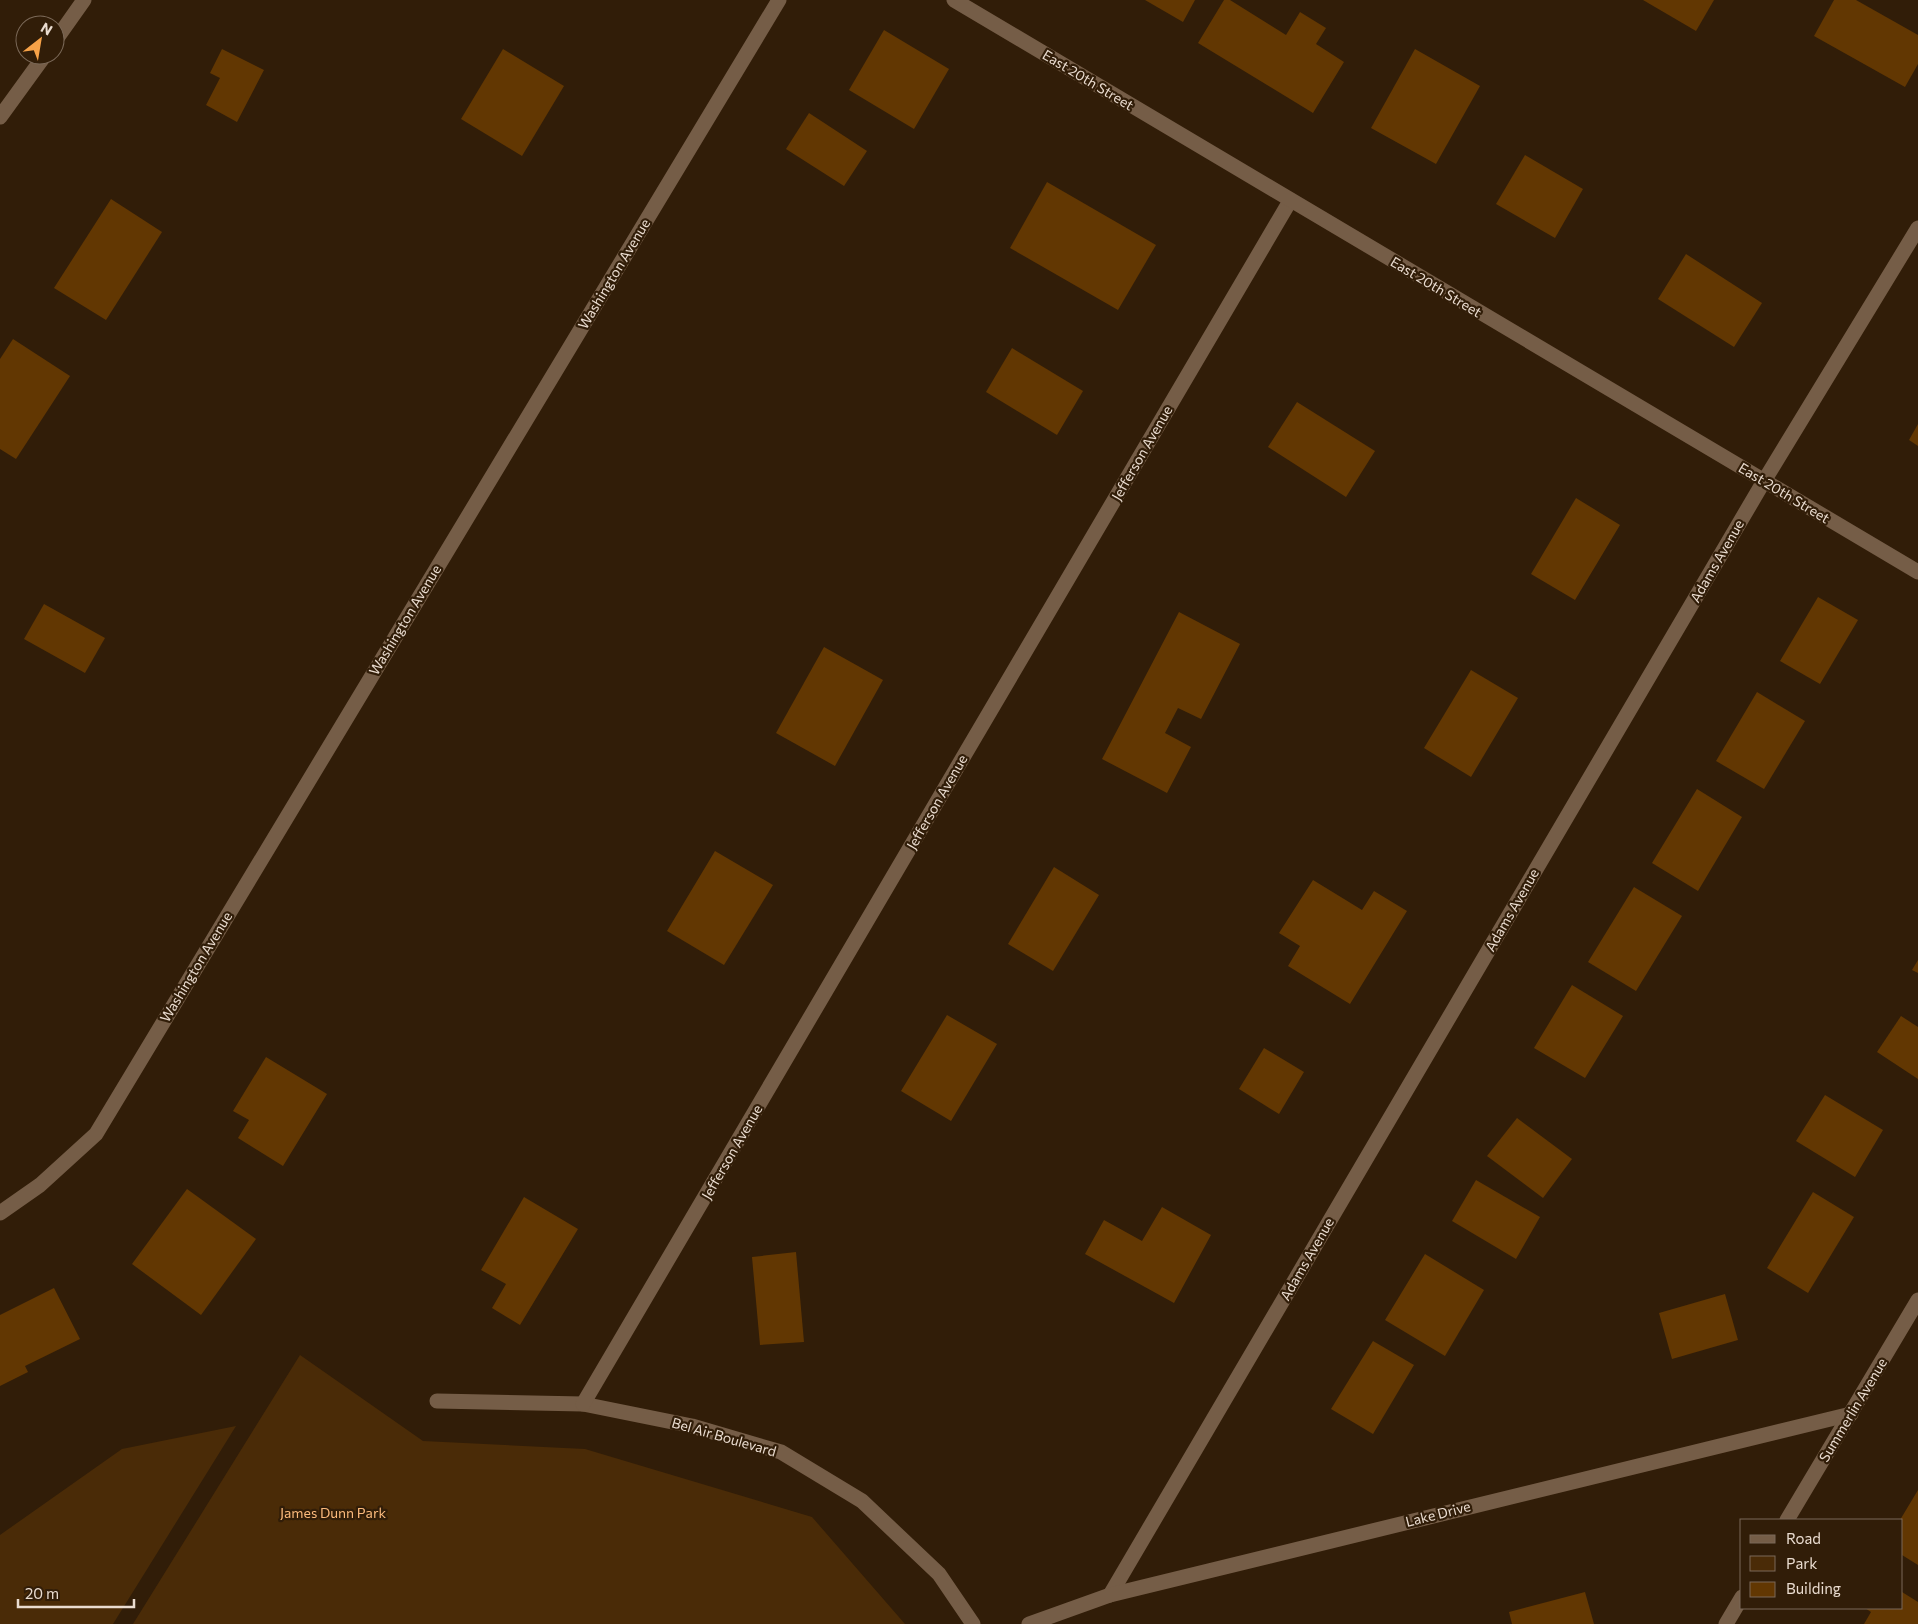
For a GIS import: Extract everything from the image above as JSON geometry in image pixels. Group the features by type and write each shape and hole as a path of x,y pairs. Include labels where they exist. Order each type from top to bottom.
{"street":[{"path":"65,27 84,0"},
{"name":"Washington Avenue","path":"0,1214 40,1185 96,1134 779,0"},
{"name":"East 20th Street","path":"954,0 1918,572"},
{"path":"0,117 38,65"},
{"name":"Jefferson Avenue","path":"584,1404 1290,201"},
{"name":"Adams Avenue","path":"1110,1594 1764,481 1918,228"},
{"name":"Summerlin Avenue","path":"1788,1519 1918,1300"},
{"name":"Bel Air Boulevard","path":"437,1401 584,1404 692,1426 781,1452 862,1501 939,1574 972,1624"},
{"name":"Lake Drive","path":"1029,1624 1110,1594 1851,1414"},
{"path":"1726,1624 1740,1600"}],"green space":[{"name":"James Dunn Park","path":"300,1355 423,1441 585,1449 812,1517 905,1624 133,1624"},
{"path":"236,1426 113,1624 0,1624 0,1535 122,1449"}],"building":[{"path":"1145,0 1195,0 1183,22"},
{"path":"1224,0 1230,0 1286,35 1300,12 1326,28 1316,44 1344,62 1313,113 1198,43"},
{"path":"1643,0 1714,0 1696,31"},
{"path":"1834,0 1856,0 1918,35 1918,64 1905,87 1814,36"},
{"path":"884,30 949,69 914,129 849,90"},
{"path":"222,49 264,70 237,122 206,105 220,78 210,73"},
{"path":"503,49 564,86 522,156 461,119"},
{"path":"1415,49 1480,86 1436,164 1371,128"},
{"path":"809,113 867,151 844,186 786,149"},
{"path":"1525,155 1583,189 1555,238 1496,204"},
{"path":"1047,182 1156,245 1118,310 1010,248"},
{"path":"111,199 162,232 106,320 54,288"},
{"path":"1686,254 1762,303 1734,347 1658,299"},
{"path":"13,339 70,376 16,459 0,449 0,359"},
{"path":"1012,348 1083,391 1057,435 986,392"},
{"path":"1297,402 1375,451 1346,497 1268,447"},
{"path":"1918,424 1918,446 1909,440"},
{"path":"1576,498 1620,525 1575,600 1531,574"},
{"path":"1818,597 1858,620 1820,684 1780,661"},
{"path":"44,604 105,638 85,673 24,639"},
{"path":"1179,612 1240,644 1201,719 1178,708 1165,733 1191,747 1167,793 1102,759"},
{"path":"824,647 883,680 835,766 776,733"},
{"path":"1471,670 1518,698 1471,777 1424,748"},
{"path":"1757,692 1805,721 1764,789 1716,761"},
{"path":"1697,789 1742,817 1698,891 1652,863"},
{"path":"715,851 773,885 724,965 667,931"},
{"path":"1054,867 1099,895 1053,971 1008,944"},
{"path":"1313,880 1362,910 1374,891 1407,911 1350,1004 1288,966 1300,946 1279,933"},
{"path":"1634,887 1682,916 1636,991 1588,962"},
{"path":"1918,960 1918,973 1912,970"},
{"path":"1572,985 1623,1016 1585,1078 1534,1048"},
{"path":"947,1015 997,1044 951,1121 901,1091"},
{"path":"1901,1016 1918,1027 1918,1079 1877,1052"},
{"path":"1264,1048 1304,1072 1279,1114 1239,1089"},
{"path":"266,1057 327,1094 283,1166 238,1138 249,1120 233,1111"},
{"path":"1825,1095 1883,1130 1855,1177 1796,1141"},
{"path":"1517,1118 1572,1159 1543,1198 1487,1156"},
{"path":"1476,1180 1540,1217 1516,1259 1452,1221"},
{"path":"187,1189 256,1239 201,1315 132,1264"},
{"path":"1813,1192 1854,1217 1808,1293 1767,1268"},
{"path":"524,1197 578,1229 520,1325 492,1308 506,1284 481,1270"},
{"path":"1162,1207 1211,1235 1174,1303 1085,1254 1104,1220 1142,1241"},
{"path":"796,1252 804,1342 760,1345 752,1257"},
{"path":"1425,1254 1484,1290 1445,1356 1385,1320"},
{"path":"54,1288 80,1339 25,1366 28,1372 0,1386 0,1315"},
{"path":"1725,1294 1738,1340 1672,1359 1659,1313"},
{"path":"1373,1341 1414,1365 1373,1434 1331,1409"},
{"path":"1918,1490 1918,1565 1903,1556 1903,1519 1901,1519"},
{"path":"1585,1592 1594,1624 1512,1624 1509,1612"},
{"path":"1903,1593 1918,1602 1918,1624 1864,1624 1871,1612 1866,1609 1903,1609"}]}
